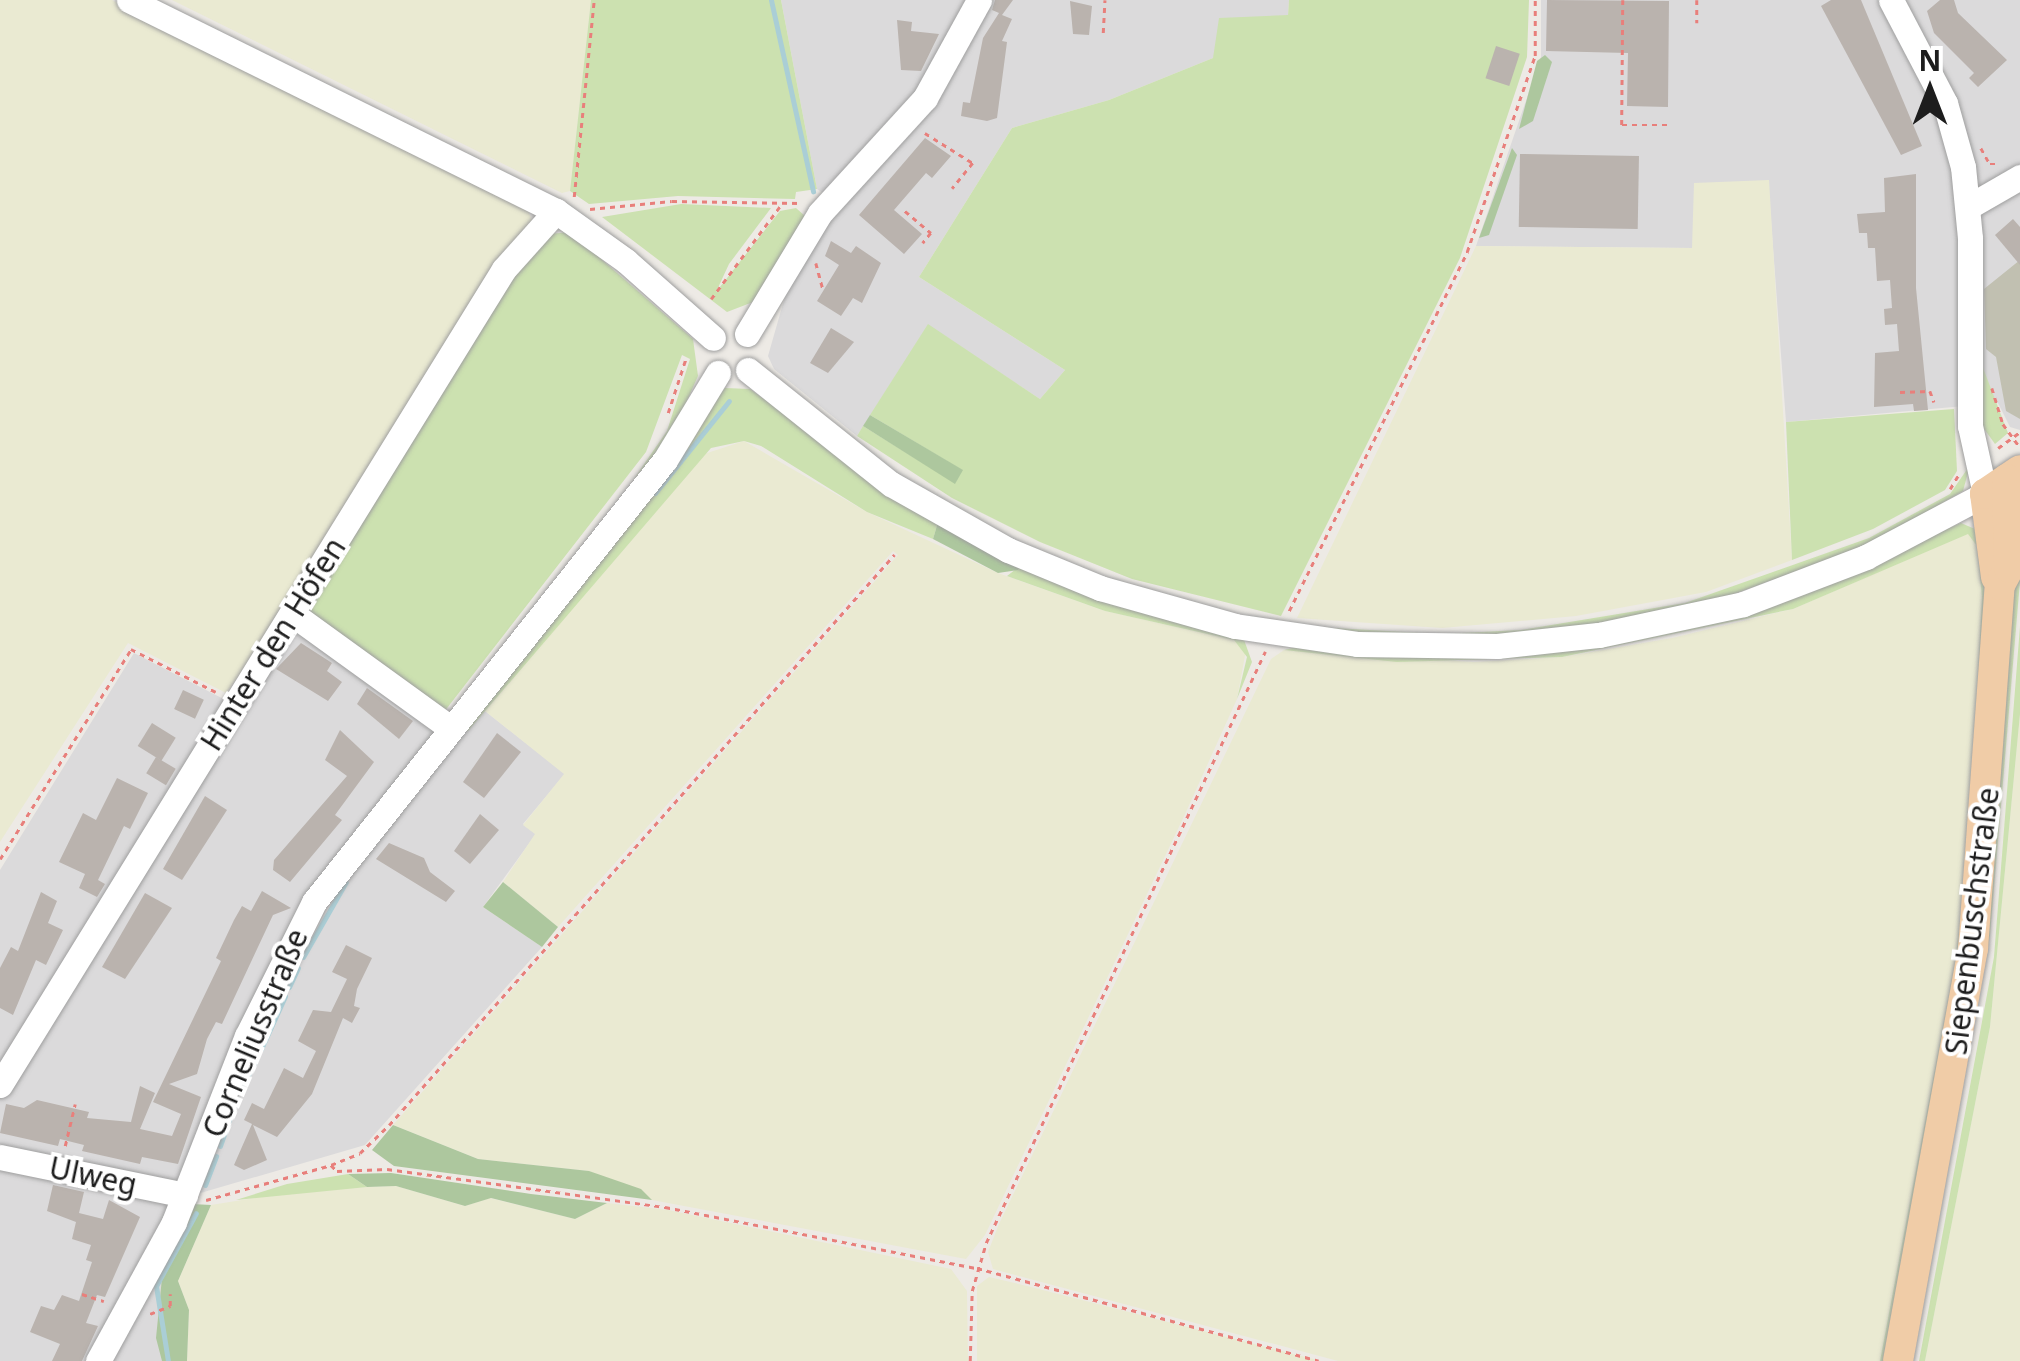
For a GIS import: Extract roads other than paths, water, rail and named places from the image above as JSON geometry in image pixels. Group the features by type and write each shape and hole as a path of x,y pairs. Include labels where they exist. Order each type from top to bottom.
{"main road":[{"name":"Siepenbuschstraße","path":"1898,1361 1974,949 2000,585 2010,568 2004,481"}],"street":[{"path":"130,0 567,211 712,338"},
{"path":"746,334 820,213 906,122 979,0"},
{"path":"748,370 892,484 1008,550 1141,601 1274,633 1398,647 1497,646 1710,614 1866,557 2004,481 1983,455 1973,416 1968,207 1945,103 1891,0"},
{"path":"1968,207 2016,186"},
{"name":"Hinter den Höfen","path":"0,1085 235,701 294,615 504,269 567,211"},
{"path":"732,329 746,334 756,352 748,370 733,377 718,372 708,357 712,338 732,329"},
{"name":"Corneliusstraße","path":"98,1361 185,1195 291,940 448,727 665,460 718,372"},
{"path":"294,615 448,727"},
{"name":"Ulweg","path":"0,1156 185,1195"}],"waterway":[{"path":"771,0 813,191"},
{"path":"655,493 729,401"},
{"path":"303,957 346,882"},
{"path":"289,987 298,968"},
{"path":"261,1049 285,996"},
{"path":"244,1083 257,1058"},
{"path":"220,1146 236,1100"},
{"path":"205,1185 216,1156"},
{"path":"168,1361 156,1286 196,1213"}]}
